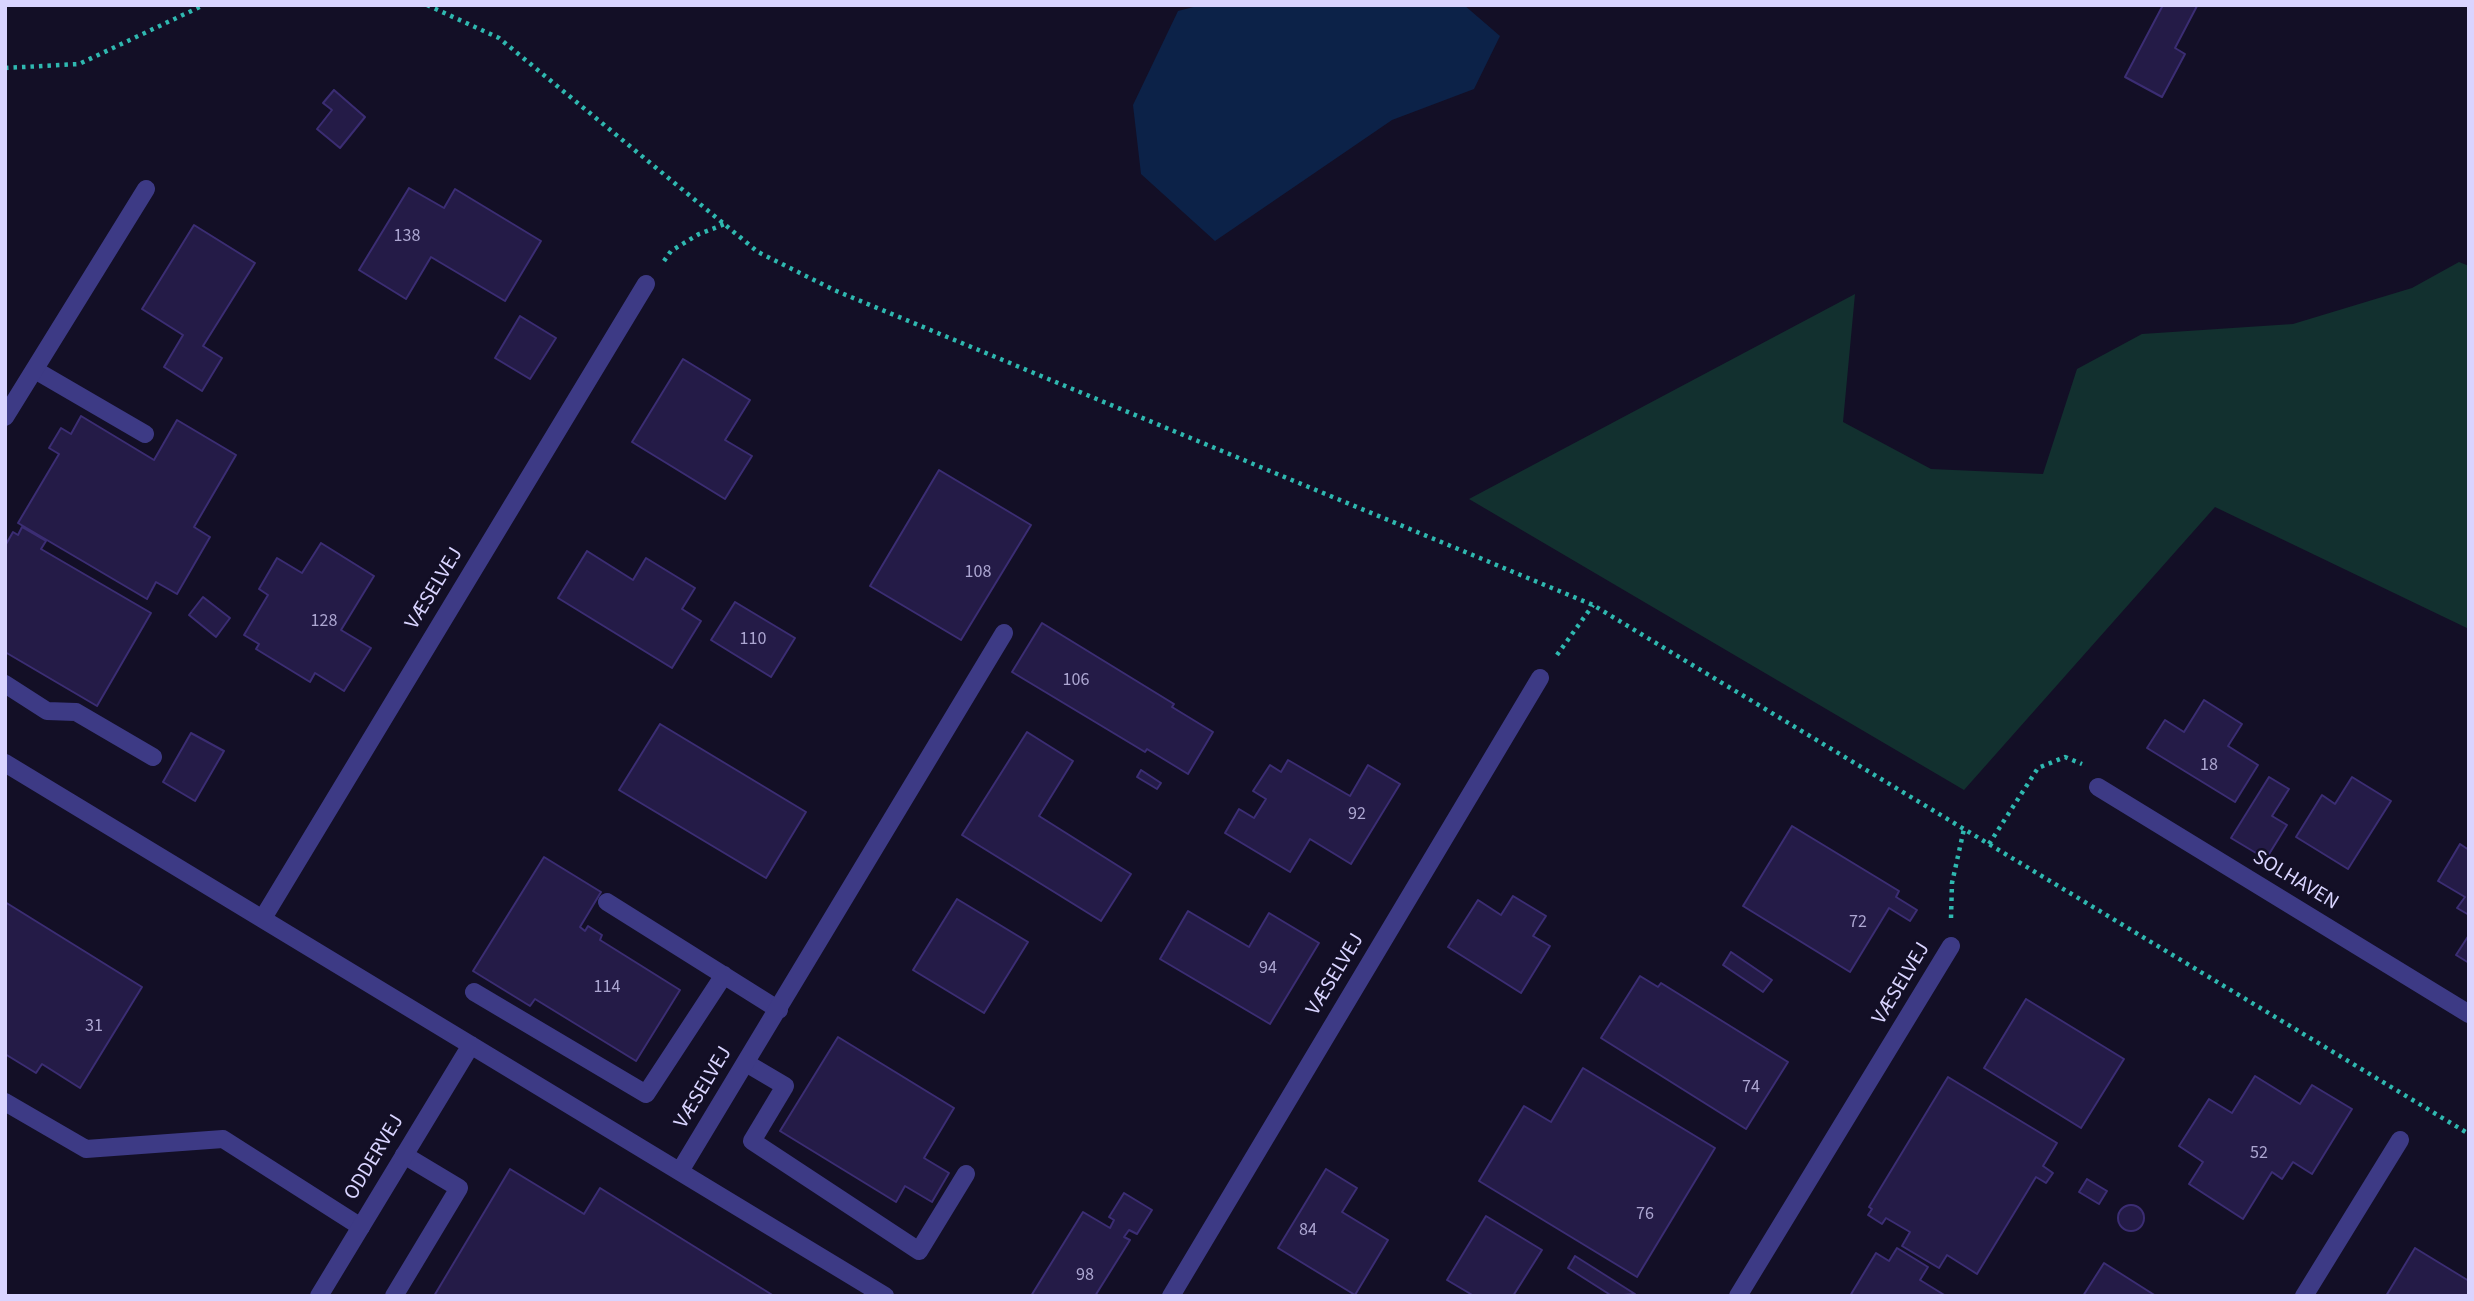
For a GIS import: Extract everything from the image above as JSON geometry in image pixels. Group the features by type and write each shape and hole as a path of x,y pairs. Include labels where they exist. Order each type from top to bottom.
{"street":[{"path":"5,417 146,189"},
{"name":"VÆSELVEJ","path":"263,918 646,284"},
{"path":"35,370 145,434"},
{"name":"VÆSELVEJ","path":"680,1171 1004,634"},
{"name":"VÆSELVEJ","path":"1171,1296 1540,678"},
{"path":"5,684 47,711 76,712 153,757"},
{"path":"5,762 885,1296"},
{"name":"SOLHAVEN","path":"2098,787 2469,1014"},
{"path":"607,902 779,1010"},
{"name":"VÆSELVEJ","path":"1738,1296 1951,946"},
{"path":"474,992 646,1094 724,975"},
{"name":"ODDERVEJ","path":"319,1296 471,1045"},
{"path":"746,1063 785,1086 752,1141 919,1251 966,1174"},
{"path":"5,1102 86,1149 223,1139 361,1227"},
{"path":"2304,1296 2400,1140"},
{"path":"394,1296 459,1188 404,1155"}],"path":[{"path":"5,68 79,64 204,5"},
{"path":"427,5 499,38 758,252 834,290 1593,605 2469,1134"},
{"path":"646,284 671,251 699,234 725,225"},
{"path":"1540,678 1593,605"},
{"path":"1989,844 2038,768 2065,757 2086,766 2098,787"},
{"path":"1951,946 1952,883 1964,829"}],"green space":[{"path":"2459,262 2469,266 2469,629 2215,507 1964,790 1469,499 1855,294 1843,422 1931,469 2043,474 2077,369 2142,334 2293,324 2412,288"}],"water":[{"path":"1201,5 1464,5 1500,36 1474,89 1392,120 1215,241 1141,174 1133,105 1178,11"}],"building":[{"path":"2163,5 2197,6 2175,48 2185,54 2162,97 2125,77"},
{"path":"334,90 365,117 340,148 317,129 332,110 323,103"},
{"path":"409,188 444,208 455,189 541,241 505,301 431,257 406,299 359,270"},
{"path":"194,225 255,263 203,346 222,358 202,391 164,367 183,335 142,309"},
{"path":"520,316 556,338 530,379 495,358"},
{"path":"683,359 750,400 725,440 752,456 725,499 632,442"},
{"path":"81,416 154,460 177,420 236,455 194,527 210,537 177,594 156,582 147,599 18,523 59,454 49,448 61,428 71,434"},
{"path":"939,470 1031,525 961,640 870,586"},
{"path":"22,527 46,541 41,549 151,613 97,706 5,652 5,546 13,532 18,535"},
{"path":"321,543 374,576 341,630 371,648 344,691 315,673 310,682 256,649 259,644 244,635 268,595 259,589 277,558 302,573"},
{"path":"587,551 633,580 646,558 695,588 682,609 701,621 672,668 558,598"},
{"path":"203,597 230,618 216,637 189,615"},
{"path":"735,602 795,638 771,677 711,640"},
{"path":"1042,623 1174,704 1172,707 1213,732 1188,774 1147,749 1145,752 1012,672"},
{"path":"2204,700 2242,724 2228,746 2258,765 2235,802 2147,748 2165,720 2184,732"},
{"path":"660,724 806,812 766,878 619,790"},
{"path":"1027,732 1073,761 1039,816 1131,874 1101,921 962,835"},
{"path":"191,733 224,751 195,801 163,782"},
{"path":"1288,760 1350,796 1368,765 1400,784 1351,864 1310,839 1290,872 1225,833 1239,809 1254,818 1266,799 1253,791 1270,765 1281,772"},
{"path":"1141,770 1161,783 1157,789 1137,777"},
{"path":"2269,777 2289,789 2272,816 2287,825 2266,859 2231,838"},
{"path":"2352,777 2391,801 2348,869 2296,837 2322,795 2335,804"},
{"path":"1792,826 1899,891 1896,897 1917,910 1910,921 1889,908 1850,972 1743,906"},
{"path":"2460,844 2469,850 2469,915 2457,908 2465,897 2438,881"},
{"path":"544,857 601,892 580,927 585,931 588,926 602,935 600,940 680,990 636,1061 535,999 530,1006 473,971"},
{"path":"1513,896 1546,916 1533,936 1550,946 1521,993 1448,947 1478,900 1501,915"},
{"path":"957,899 1028,942 984,1013 913,970"},
{"path":"5,902 142,987 80,1088 42,1064 36,1073 5,1054"},
{"path":"1188,911 1249,947 1269,913 1319,943 1270,1024 1160,959"},
{"path":"2469,935 2469,963 2456,955"},
{"path":"1731,952 1772,980 1763,992 1723,965"},
{"path":"1640,976 1658,987 1661,983 1788,1062 1746,1129 1601,1038"},
{"path":"2026,999 2124,1059 2081,1128 1984,1068"},
{"path":"838,1037 954,1108 924,1158 949,1173 932,1202 905,1186 896,1202 780,1131"},
{"path":"1583,1068 1715,1148 1637,1277 1479,1181 1524,1106 1551,1122"},
{"path":"2255,1076 2300,1104 2312,1085 2352,1109 2312,1174 2293,1162 2282,1179 2272,1172 2243,1219 2189,1184 2203,1162 2179,1146 2209,1099 2232,1113"},
{"path":"1948,1077 2057,1143 2043,1166 2053,1173 2046,1183 2036,1177 1977,1274 1947,1255 1939,1268 1902,1246 1910,1232 1886,1218 1882,1224 1868,1215 1872,1209 1869,1207"},
{"path":"510,1169 584,1214 600,1188 774,1296 434,1296"},
{"path":"1326,1169 1357,1188 1342,1212 1388,1240 1355,1295 1278,1248"},
{"path":"2087,1179 2107,1191 2099,1204 2079,1192"},
{"path":"1124,1193 1152,1210 1137,1234 1129,1230 1124,1237 1130,1240 1095,1296 1031,1296 1083,1212 1110,1228 1114,1220 1109,1217"},
{"path":"2131,1205 2140,1209 2144,1218 2140,1227 2131,1231 2122,1227 2118,1218 2122,1209"},
{"path":"1486,1216 1542,1250 1513,1296 1474,1296 1447,1280"},
{"path":"1897,1248 1928,1267 1920,1280 1946,1296 1850,1296 1876,1253 1889,1261"},
{"path":"2415,1248 2469,1281 2469,1296 2386,1296"},
{"path":"1575,1256 1635,1294 1612,1296 1568,1268"},
{"path":"2104,1263 2156,1296 2083,1296"}]}
